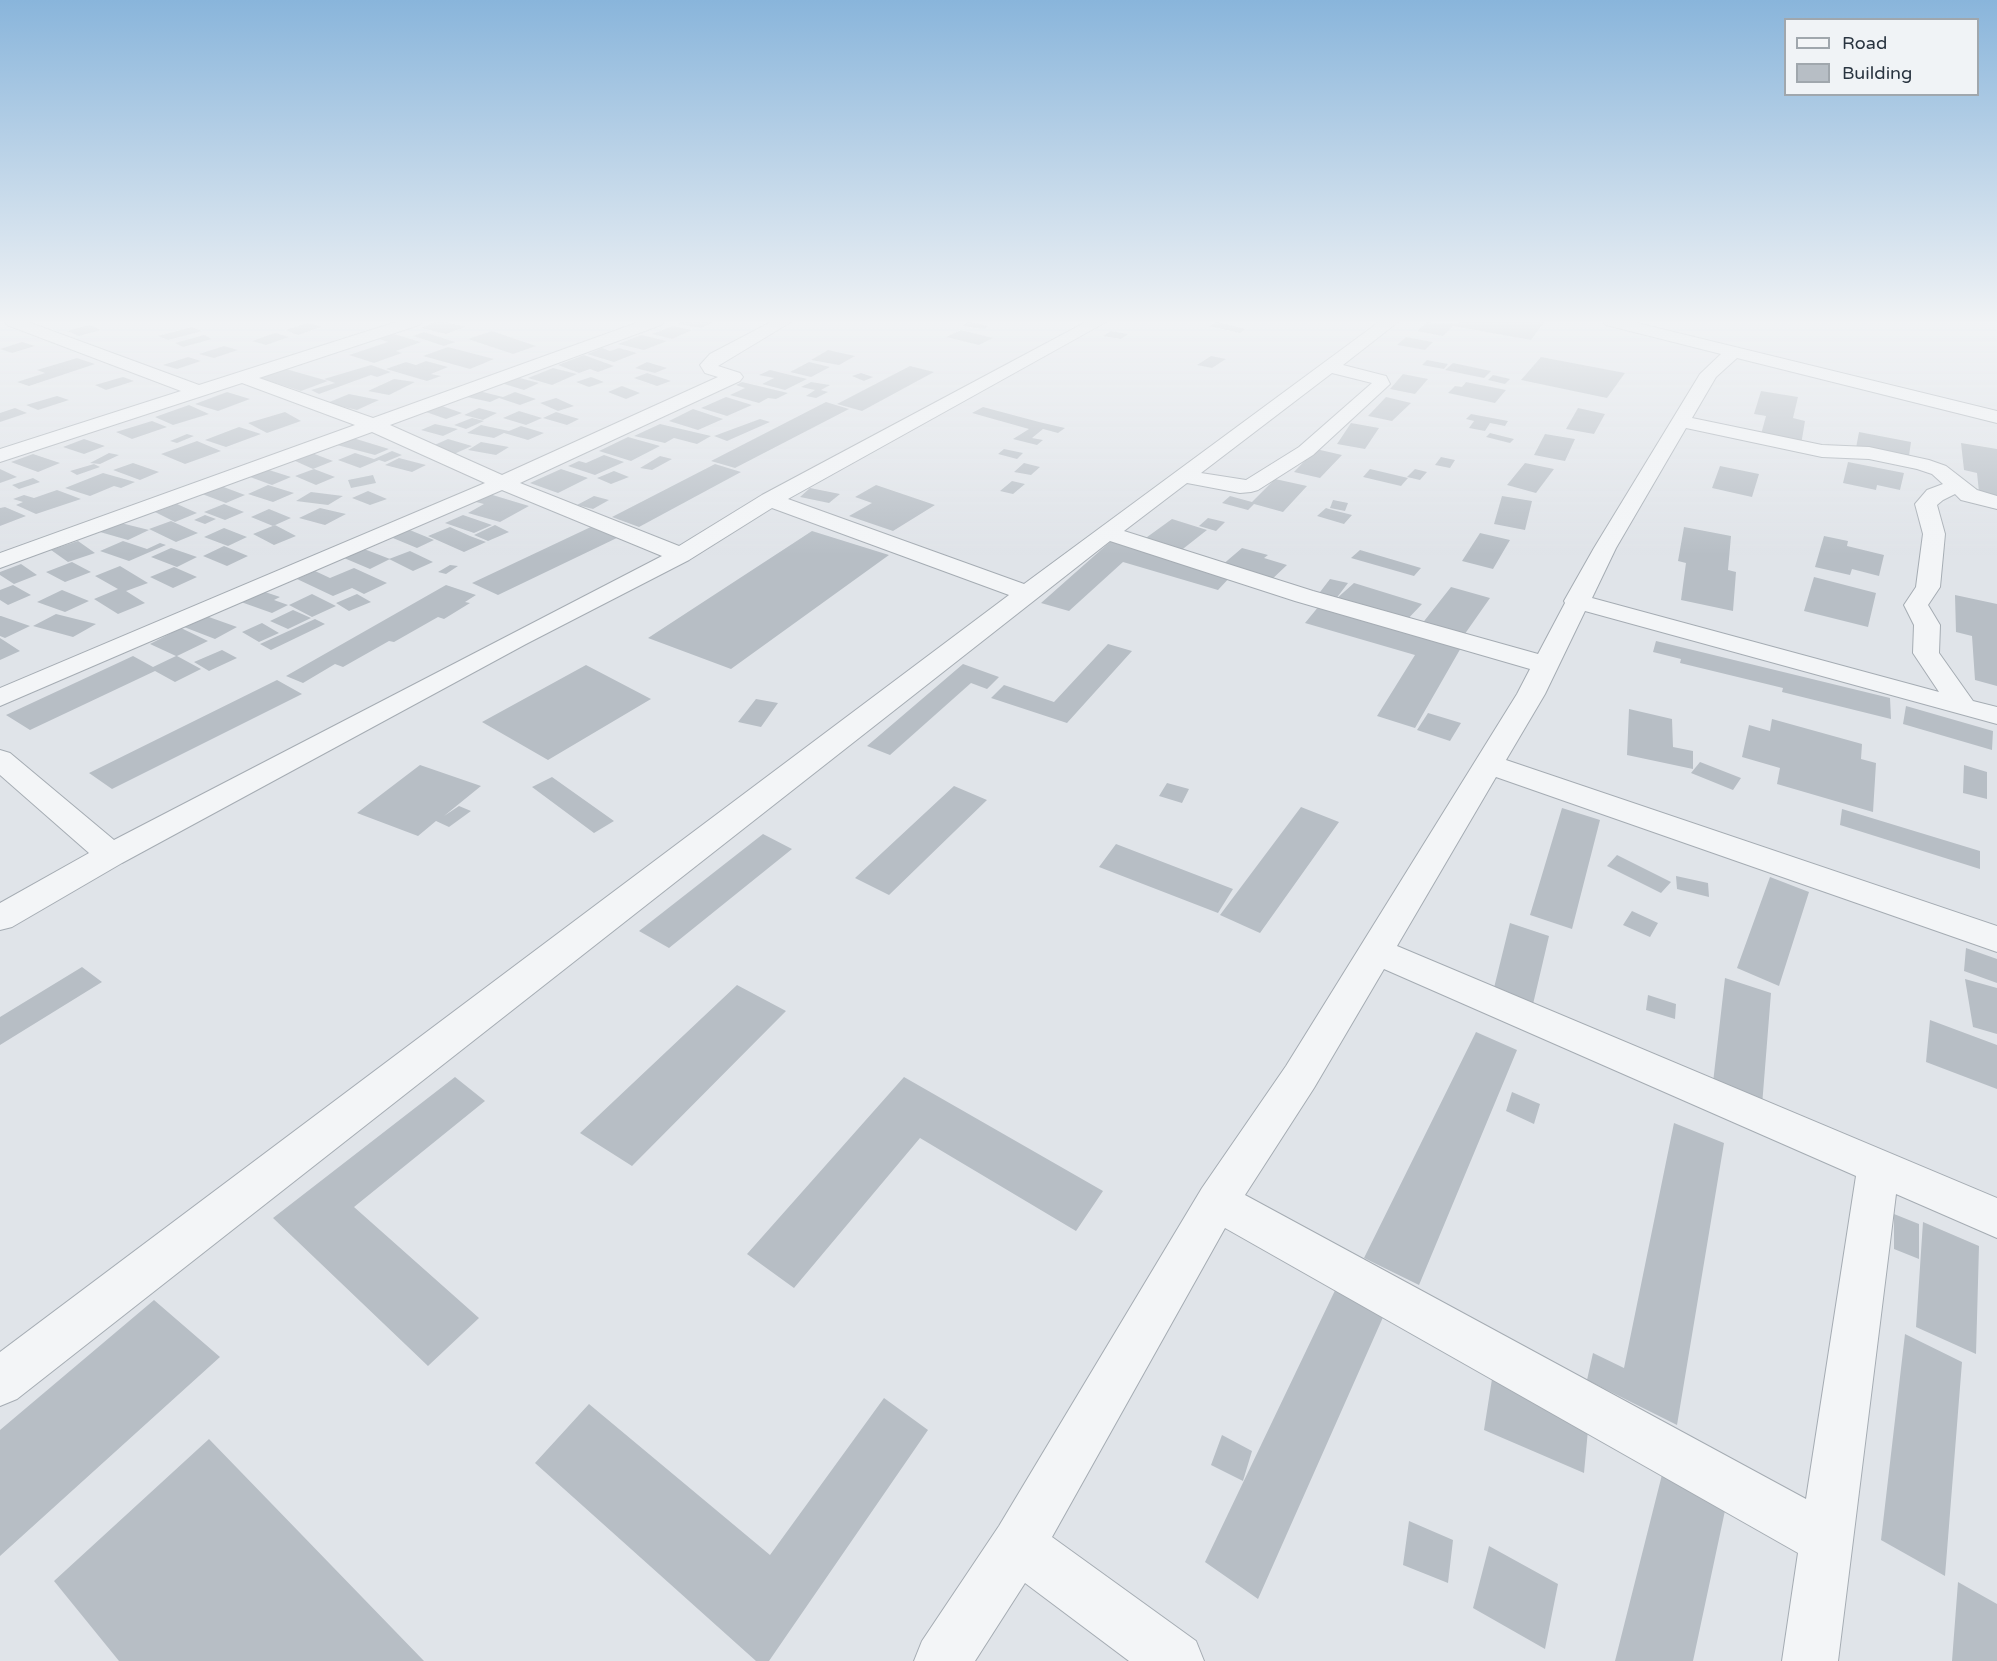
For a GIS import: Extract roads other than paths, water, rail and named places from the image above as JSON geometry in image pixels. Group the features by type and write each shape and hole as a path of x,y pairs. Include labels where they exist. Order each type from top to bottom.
{"street":[{"path":"0,456 177,400"},
{"path":"303,400 373,425 541,500 681,555"},
{"path":"0,561 443,400"},
{"path":"0,698 504,482 685,400"},
{"path":"0,918 111,855 517,639 681,555 770,500 955,400"},
{"path":"0,1382 1107,533 1285,400"},
{"path":"1184,476 1251,486 1306,450 1363,400"},
{"path":"942,1661 1018,1545 1217,1201 1300,1077 1489,764 1546,665 1576,601 1605,548 1694,400"},
{"path":"1926,400 1997,417"},
{"path":"1681,422 1822,451 1869,453 1922,464 1939,470 1968,495 1997,502"},
{"path":"1957,486 1935,495 1926,504 1934,534 1928,587 1916,605 1928,626 1926,652 1963,707"},
{"path":"770,500 1028,594"},
{"path":"1107,533 1304,596 1546,665"},
{"path":"1576,601 1997,716"},
{"path":"0,759 111,855"},
{"path":"1489,764 1997,939"},
{"path":"1376,951 1997,1218"},
{"path":"1810,1661 1878,1167"},
{"path":"1217,1201 1826,1539"},
{"path":"1018,1545 1176,1661"}]}
